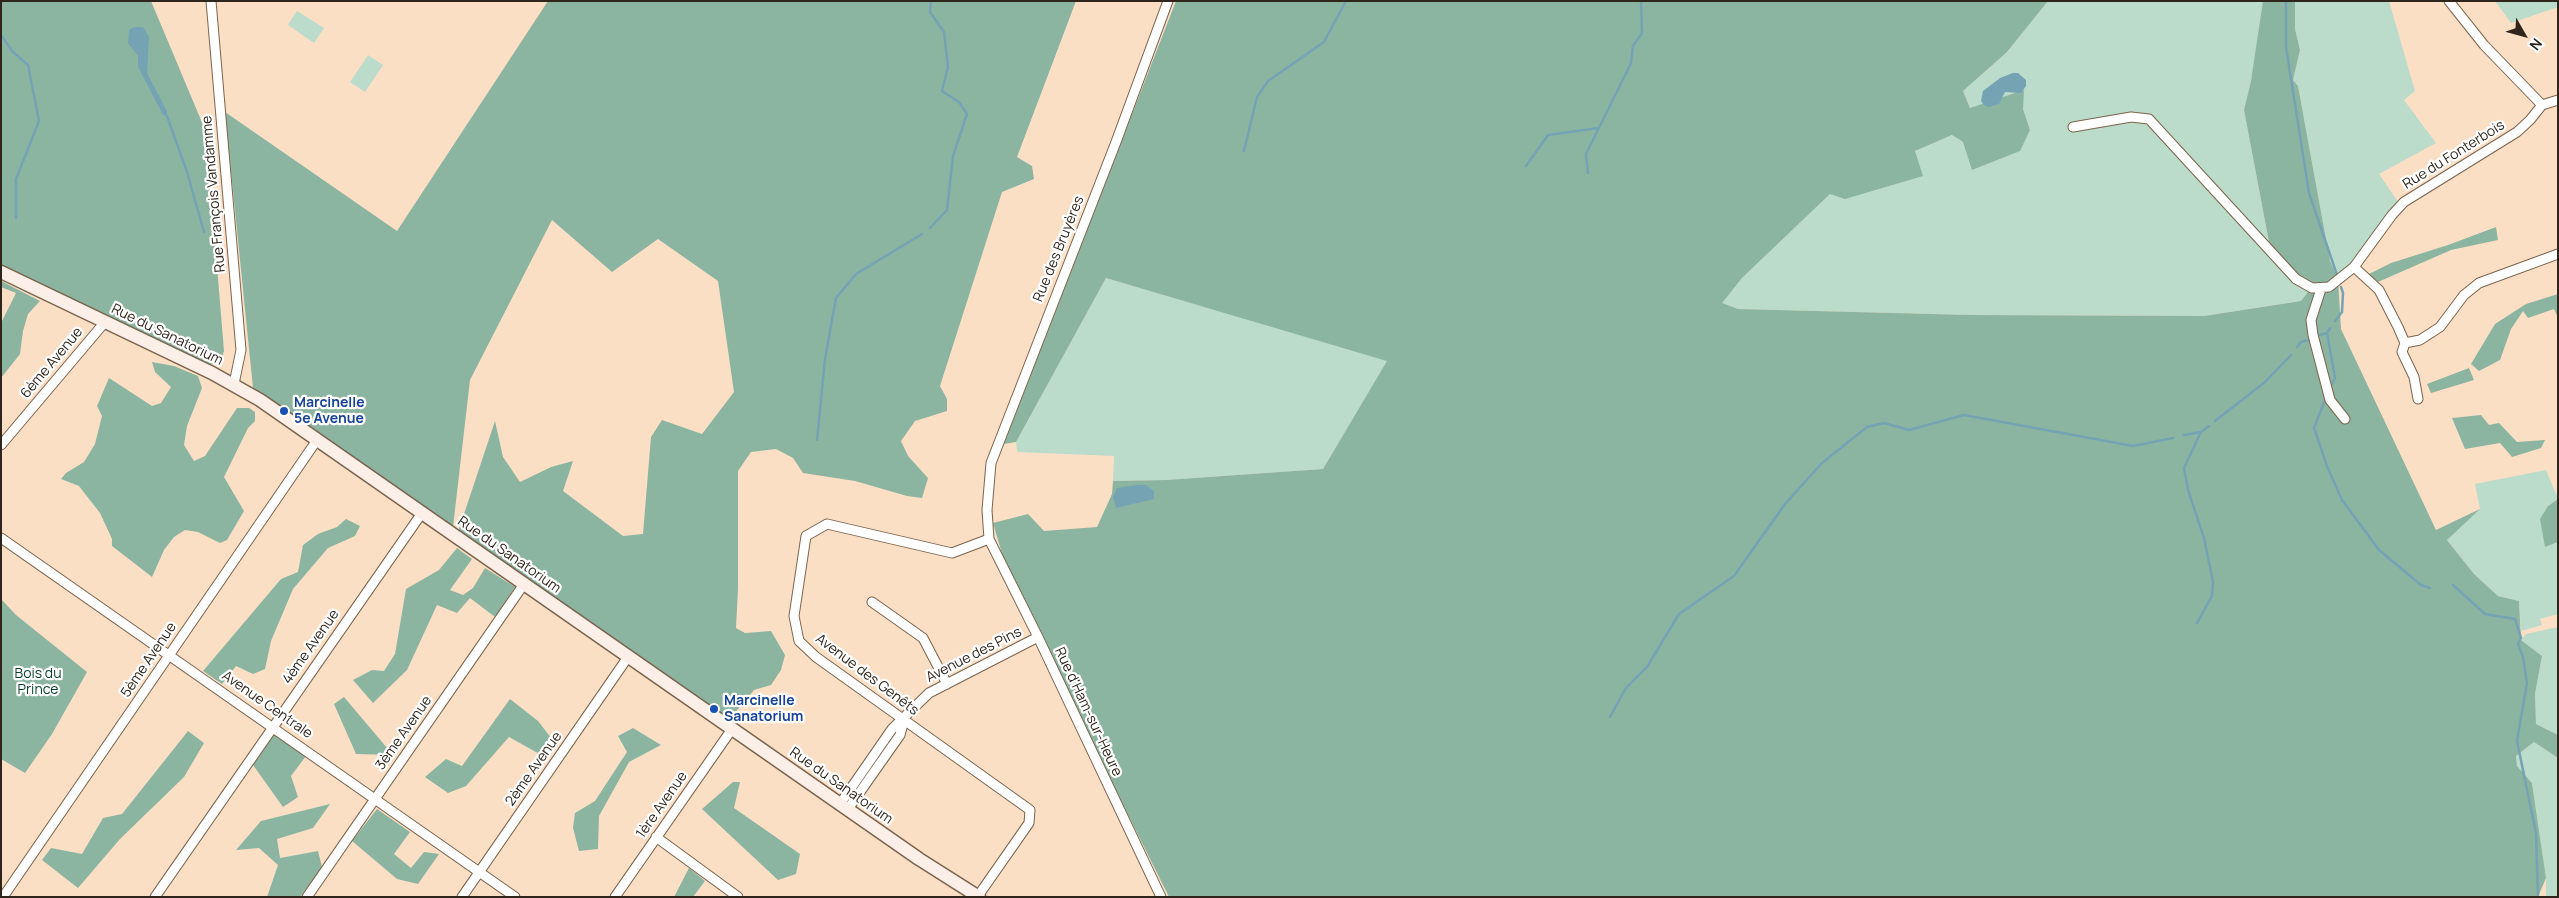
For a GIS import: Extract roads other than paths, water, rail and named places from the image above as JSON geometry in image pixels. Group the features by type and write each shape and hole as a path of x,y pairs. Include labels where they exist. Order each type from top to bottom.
{"street":[{"name":"Rue François Vandamme","path":"211,1 241,350 234,384"},
{"name":"Rue des Bruyères","path":"988,539 991,463 1116,142 1168,1"},
{"path":"2449,1 2484,45 2542,105 2558,100"},
{"name":"Rue du Fonterbois","path":"2320,289 2338,281 2354,267 2392,215 2404,202 2517,132 2542,105"},
{"path":"2073,127 2142,116 2152,121 2174,147 2274,252 2296,279 2312,288 2320,289 2311,320 2330,400 2345,419"},
{"path":"2405,343 2420,340 2440,327 2449,318 2464,295 2479,283 2558,254"},
{"path":"2354,267 2379,290 2405,343 2402,352 2414,377 2418,399"},
{"name":"Rue du Sanatorium","path":"1,272 234,384 732,729 978,896"},
{"name":"6ème Avenue","path":"1,445 105,322"},
{"name":"5ème Avenue","path":"3,897 317,440"},
{"name":"4ème Avenue","path":"155,897 422,513"},
{"name":"Avenue des Genêts","path":"978,896 1029,822 1030,810 816,657 799,641 794,616 806,536 827,524 952,553 988,539"},
{"name":"Avenue Centrale","path":"1,538 516,897"},
{"name":"Rue d'Ham-sur-Heure","path":"988,539 1038,638 1161,897"},
{"name":"3ème Avenue","path":"307,897 524,584"},
{"path":"872,602 923,638 947,684"},
{"name":"Avenue des Pins","path":"844,806 900,734 904,720 929,693 1038,638"},
{"name":"2ème Avenue","path":"462,897 628,657"},
{"name":"1ère Avenue","path":"615,897 732,729"},
{"path":"656,837 738,897"}],"water":[{"path":"134,27 143,27 149,37 147,73 167,111 167,116 163,115 138,67 138,56 128,43 129,30"},
{"path":"2018,73 2026,80 2026,86 2021,93 2005,92 1999,104 1988,107 1984,105 1981,101 1983,91 2000,78"},
{"path":"1146,485 1154,491 1154,499 1116,508 1113,497 1117,488"}],"waterway":[{"path":"930,228 947,210 953,156 967,114 959,102 942,91 948,67 944,32 930,12 931,1"},
{"path":"1244,151 1257,97 1268,81 1324,42 1346,1"},
{"path":"1588,173 1586,154 1631,63 1633,46 1642,33 1641,1"},
{"path":"2286,1 2286,47 2309,193 2337,275"},
{"path":"1,35 13,52 28,65 39,121 16,179 16,218"},
{"path":"167,116 187,172 204,232"},
{"path":"1526,166 1548,135 1599,128"},
{"path":"817,440 825,359 836,298 856,274 922,234"},
{"path":"2335,321 2342,312 2343,293 2341,287"},
{"path":"2330,328 2327,333 2335,378 2332,384"},
{"path":"2320,335 2327,333"},
{"path":"2297,347 2301,342 2309,340"},
{"path":"2215,421 2265,382 2291,355"},
{"path":"2325,400 2314,428 2327,466 2342,500 2379,550 2421,585 2430,588"},
{"path":"1610,717 1626,688 1647,667 1679,614 1734,576 1785,504 1822,463 1867,427 1884,423 1909,430 1964,415 2133,446 2173,438"},
{"path":"2184,435 2201,432 2209,426"},
{"path":"2197,623 2212,596 2213,582 2204,538 2188,490 2184,468 2201,432"},
{"path":"2453,585 2485,614 2515,619 2521,638 2518,644 2523,657 2527,683 2517,741 2536,833 2538,897"}],"place":[{"name":"Marcinelle 5e Avenue","path":"284,411"},
{"name":"Marcinelle Sanatorium","path":"714,709"}],"park label":[{"name":"Bois du Prince","path":"38,682"}]}
